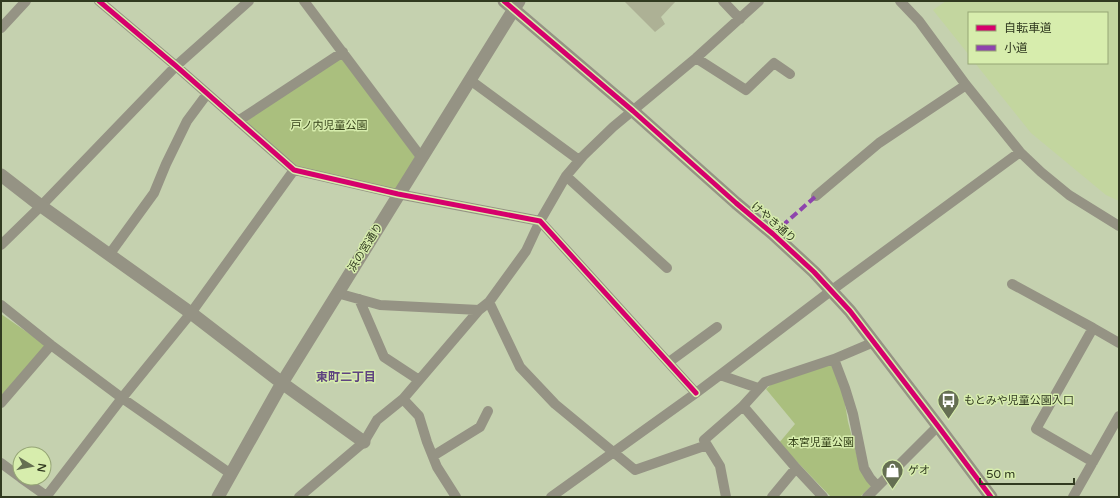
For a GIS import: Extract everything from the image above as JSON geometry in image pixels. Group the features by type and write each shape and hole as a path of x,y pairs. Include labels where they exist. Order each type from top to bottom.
{"street":[{"path":"1,28 26,1"},
{"path":"98,1 176,66 294,170 398,194 540,221 696,393"},
{"path":"1,245 41,206 176,66 249,1"},
{"path":"304,1 421,157"},
{"path":"723,1 740,19"},
{"path":"299,497 364,442 378,420 403,399 479,310 489,302 526,251 540,221 566,176 579,160 613,127 696,58 759,1"},
{"path":"900,1 919,21 966,85 1020,152 1069,195 1119,226"},
{"name":"浜の宮通り","path":"218,497 282,383 470,80 512,4"},
{"name":"けやき通り","path":"512,4 736,203 773,234 832,290 874,342 991,497"},
{"path":"238,121 343,52"},
{"path":"696,58 746,90 774,63 790,74"},
{"path":"470,80 579,160"},
{"path":"816,196 879,143 966,85"},
{"path":"109,255 154,193 187,121 207,94"},
{"path":"551,497 696,393 832,290 1020,152"},
{"path":"32,486 47,497 122,398 191,313 294,170"},
{"path":"1,175 41,206 191,313 282,383 364,442"},
{"path":"566,176 667,268"},
{"path":"1012,284 1119,343"},
{"path":"337,293 380,305 479,310"},
{"path":"359,300 384,357 419,380"},
{"path":"489,302 520,367 555,404 635,470 707,445"},
{"path":"1,305 51,345 122,398 231,474"},
{"path":"669,362 717,327"},
{"path":"1093,328 1036,429 1093,462"},
{"path":"726,497 720,466 704,440 743,406 765,382 834,359 874,342"},
{"path":"1,403 51,345"},
{"path":"834,359 846,388 864,468 877,486"},
{"path":"720,374 758,388"},
{"path":"403,399 420,416 427,442 437,467 456,497"},
{"path":"743,406 823,497"},
{"path":"433,456 480,427 488,411"},
{"path":"1076,496 1093,462 1116,426 1119,416"},
{"path":"867,497 938,426"},
{"path":"1,463 12,471"},
{"path":"772,497 796,468"}],"shaded area":[{"path":"946,1 1119,1 1119,201 1106,195 1031,133 976,64 1108,64 1108,12 968,12 968,54 933,10"}],"green space":[{"name":"戸ノ内児童公園","path":"343,52 415,157 398,194 294,170 242,124"},
{"path":"1,314 47,346 1,396"},
{"name":"本宮児童公園","path":"830,362 843,392 848,422 858,460 871,486 860,497 831,497 779,443 795,424 766,389 775,381"}],"building":[{"path":"624,1 676,1 661,17 665,24 655,32"}],"marked path":[{"path":"773,234 816,196"}],"cycle path":[{"path":"99,1 176,66 294,170 398,194 540,221 696,393"},
{"path":"504,1 633,111 814,272 850,311 991,497"}],"place":[{"name":"もとみや児童公園入口","path":"948,420"},
{"name":"ゲオ","path":"892,490"}],"district":[{"name":"東町二丁目","path":"346,377"}]}
